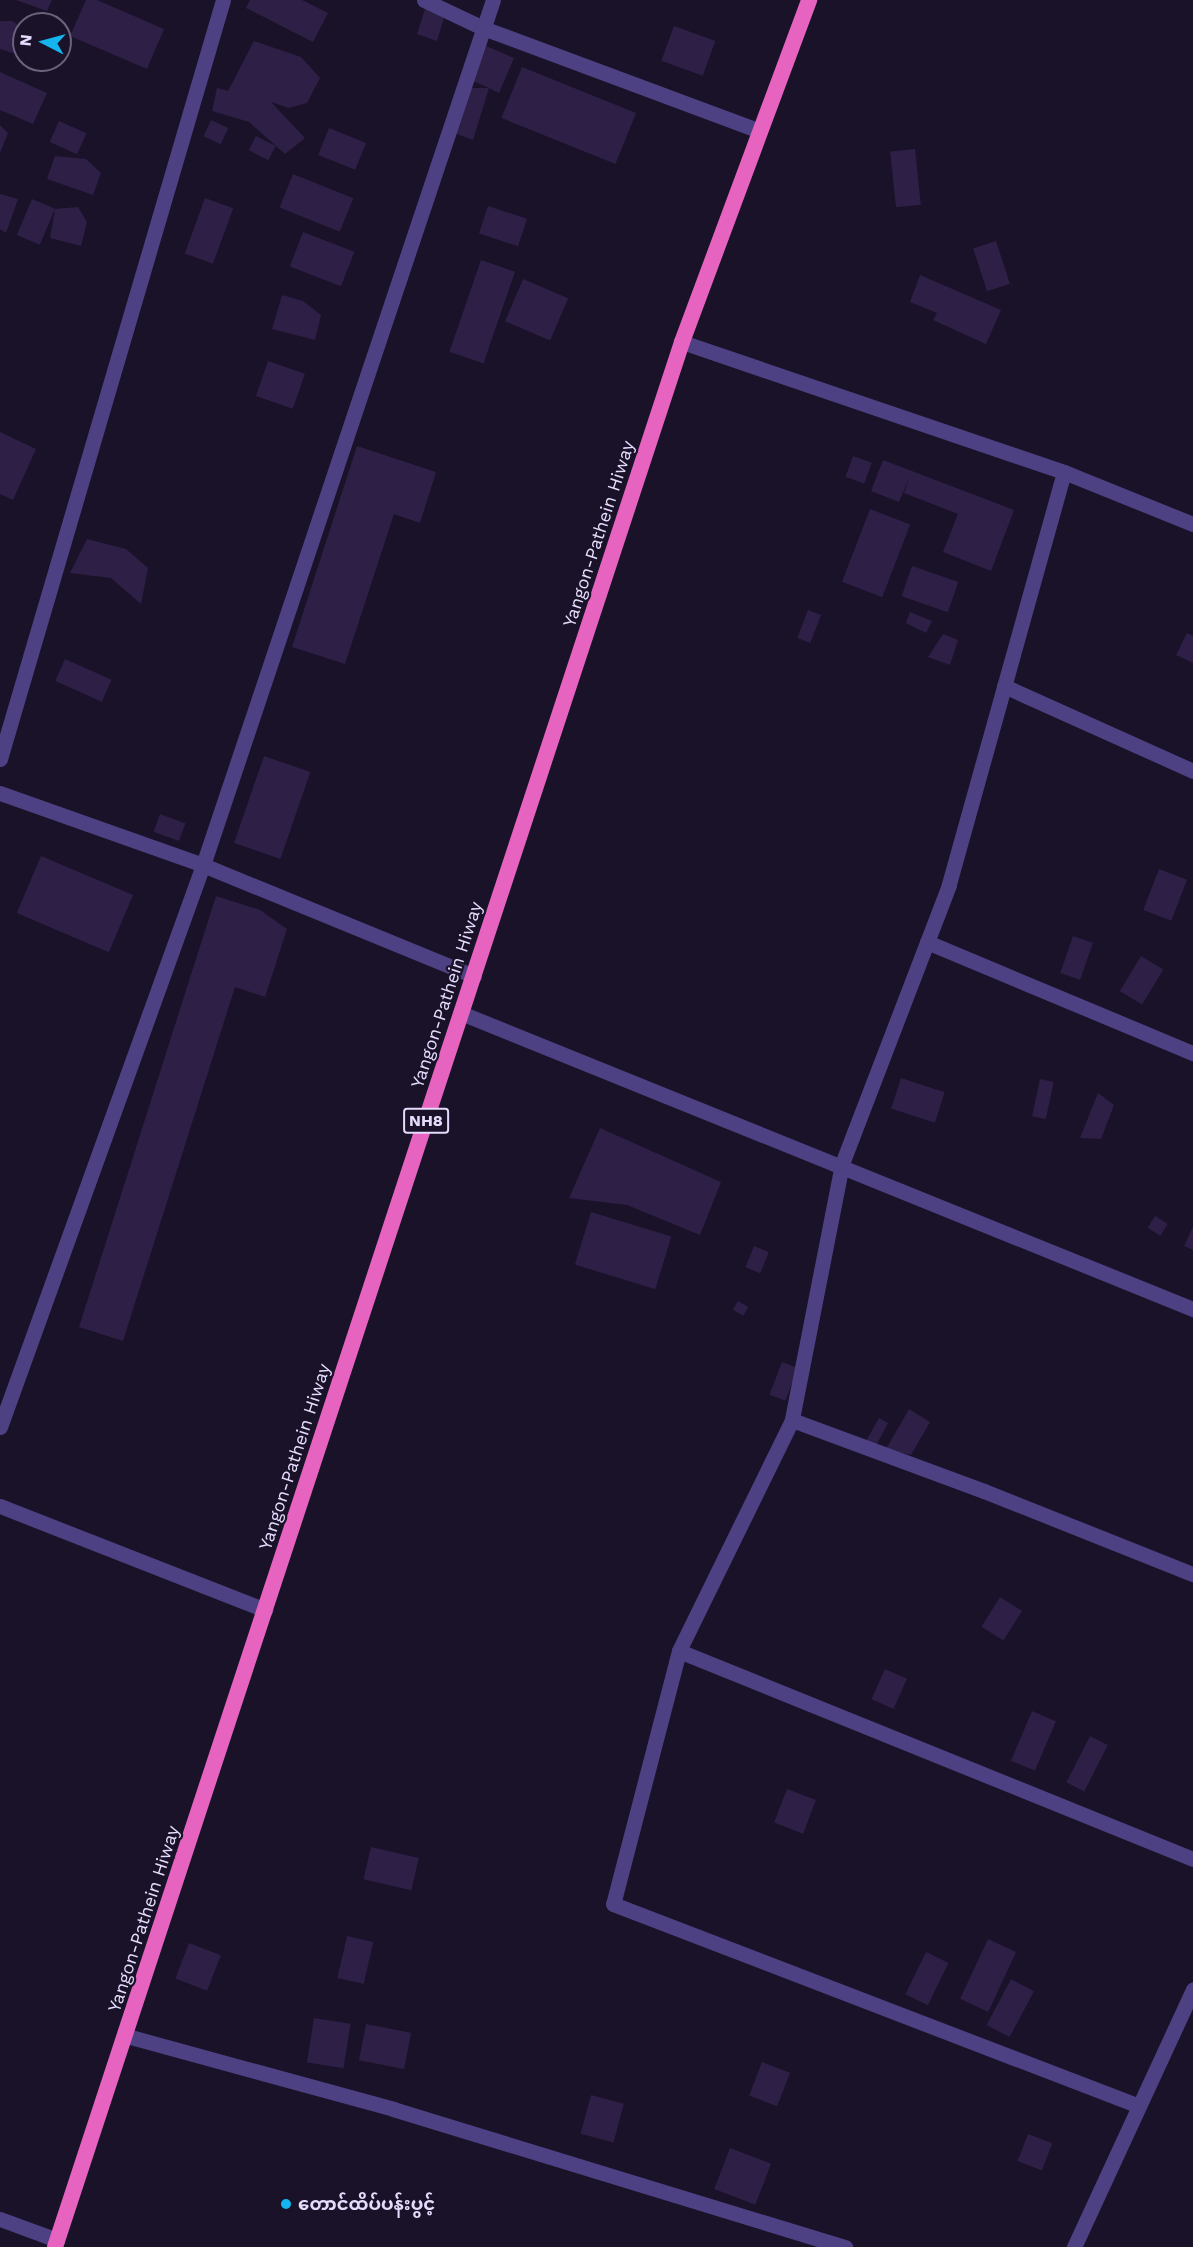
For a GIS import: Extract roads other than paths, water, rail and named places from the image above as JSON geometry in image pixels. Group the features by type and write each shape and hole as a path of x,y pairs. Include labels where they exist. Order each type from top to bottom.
{"highway":[{"name":"Yangon-Pathein Hiway","path":"56,2244 127,2036 682,342 758,130 809,0"}],"street":[{"path":"0,759 223,0"},
{"path":"424,0 483,28 758,130"},
{"path":"0,1427 203,865 493,0"},
{"path":"682,342 1064,472 1193,524"},
{"path":"1064,472 949,885 842,1164 792,1420 678,1651 613,1904 1139,2106"},
{"path":"1004,686 1193,771"},
{"path":"0,793 203,865 474,976"},
{"path":"927,942 1193,1053"},
{"path":"461,1013 842,1164 1193,1309"},
{"path":"792,1420 984,1491 1193,1574"},
{"path":"0,1506 265,1610"},
{"path":"678,1651 1193,1859"},
{"path":"1074,2247 1193,1989"},
{"path":"127,2036 393,2109 845,2247"},
{"path":"0,2219 56,2244"}],"place":[{"name":"တောင်ထိပ်ပန်းပွင့်","path":"286,2204"}]}
